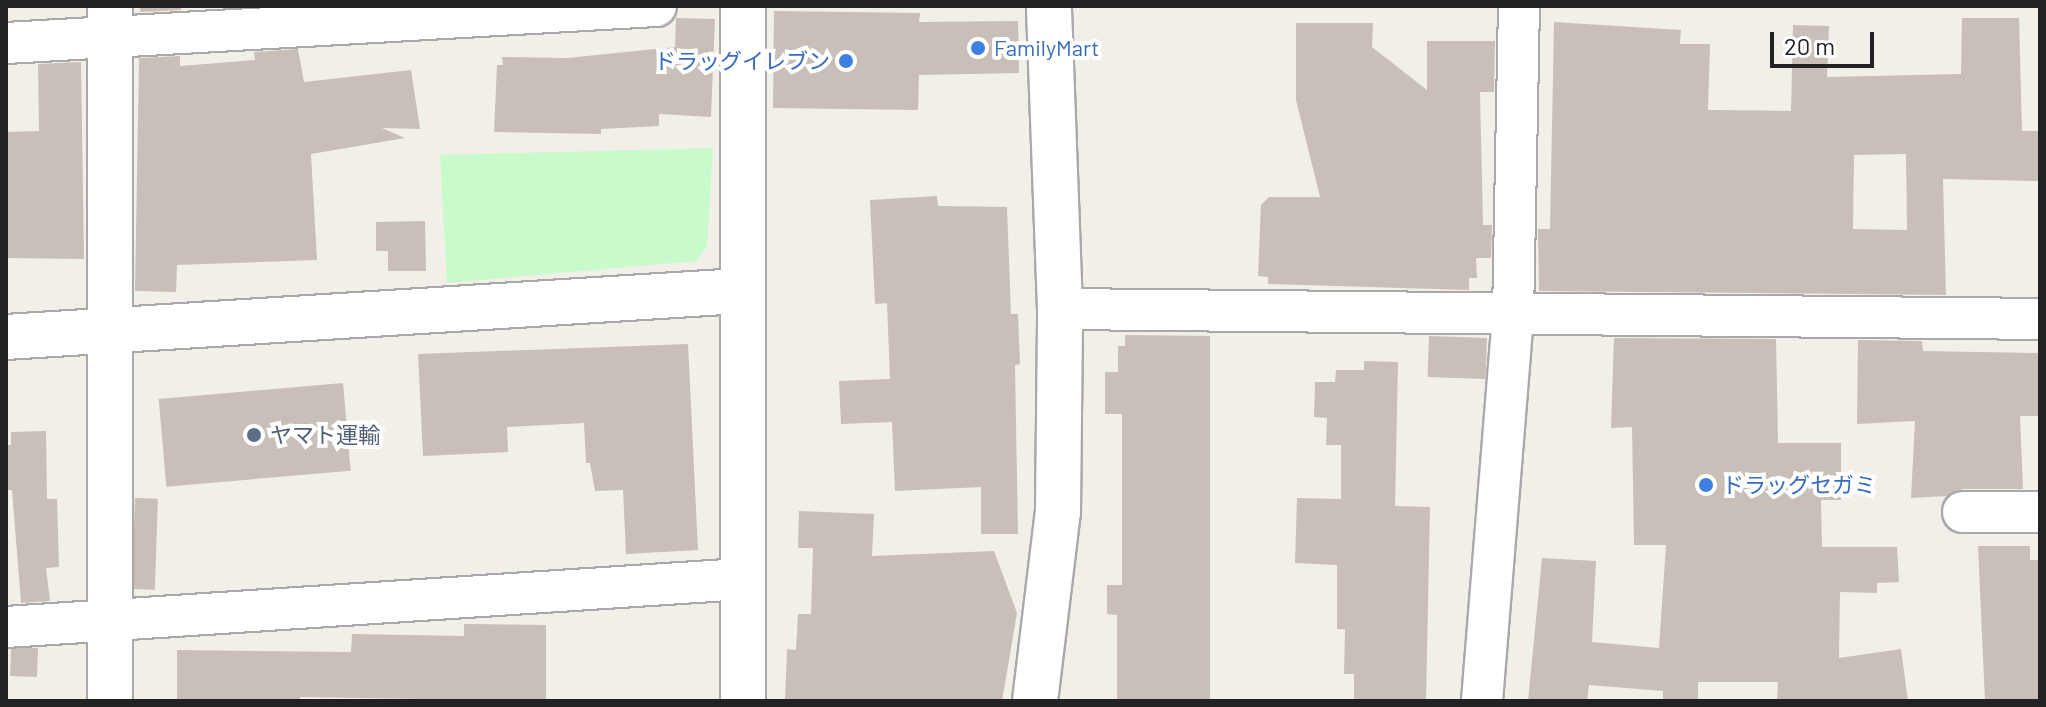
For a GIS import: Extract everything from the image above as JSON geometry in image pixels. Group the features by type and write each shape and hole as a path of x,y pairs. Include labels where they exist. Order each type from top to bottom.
{"street":[{"path":"6,43 111,21 656,6"},
{"path":"743,6 740,291 743,701"},
{"path":"1035,701 1058,512 1060,309 1049,6"},
{"path":"1482,701 1513,316 1519,6"},
{"path":"110,701 108,331 111,21"},
{"path":"6,337 740,291"},
{"path":"1060,309 2040,319"},
{"path":"1963,512 2040,512"},
{"path":"6,627 743,579"}],"green space":[{"path":"713,148 707,247 696,261 447,283 440,155"}],"building":[{"path":"140,6 181,6 181,10 140,12"},
{"name":"ドラッグイレブン","path":"774,11 920,13 919,22 1018,21 1019,73 919,75 918,110 773,108"},
{"path":"676,18 715,19 711,117 659,114 659,126 601,129 601,134 494,132 497,65 503,65 502,57 567,58 675,47"},
{"path":"1962,18 2019,18 2022,131 2040,131 2040,181 1943,179 1946,295 1539,291 1538,229 1550,229 1554,22 1681,30 1680,44 1710,44 1708,110 1791,111 1793,25 1829,26 1827,77 1961,74","holes":["1906,154 1907,230 1853,229 1854,155"]},
{"path":"1296,23 1373,23 1372,47 1427,90 1427,41 1495,41 1494,92 1480,92 1483,225 1492,225 1491,258 1476,258 1477,278 1469,278 1469,290 1268,284 1268,277 1258,276 1261,205 1269,197 1320,197 1296,100"},
{"path":"298,49 304,82 411,70 420,129 382,128 405,138 311,154 317,260 177,265 176,292 135,291 139,58 180,56 180,66 255,60 254,52"},
{"path":"81,62 84,259 6,258 6,132 39,131 38,64"},
{"path":"937,196 938,206 1007,207 1011,314 1018,314 1020,364 1015,365 1018,534 981,534 981,487 895,491 892,422 841,424 839,381 890,379 887,303 875,304 870,200"},
{"path":"425,221 426,271 388,271 388,251 376,251 376,222"},
{"path":"1125,335 1210,336 1210,701 1117,701 1117,615 1107,614 1107,585 1122,585 1122,414 1105,414 1105,372 1118,372 1118,346 1125,346"},
{"path":"1429,336 1487,338 1486,379 1428,377"},
{"path":"1614,338 1776,339 1778,443 1841,443 1841,500 1821,500 1822,547 1897,547 1899,582 1877,583 1877,593 1840,592 1839,658 1901,649 1908,701 1777,701 1778,682 1698,682 1698,701 1663,701 1663,691 1589,685 1587,701 1528,701 1542,558 1596,561 1592,642 1659,648 1666,545 1634,545 1632,427 1611,428"},
{"path":"1858,340 1922,341 1923,351 2040,353 2040,416 2020,416 2023,489 1963,489 1947,496 1911,498 1915,421 1857,424"},
{"path":"688,344 698,550 626,554 623,490 595,491 590,463 586,463 584,423 507,427 508,452 423,456 418,354"},
{"path":"1364,361 1398,362 1395,506 1430,507 1426,701 1354,701 1354,674 1344,674 1345,629 1337,629 1337,565 1295,563 1297,498 1341,499 1341,445 1326,445 1327,418 1314,417 1315,382 1335,382 1336,370 1364,370"},
{"name":"ヤマト運輸","path":"343,383 351,471 166,487 159,399"},
{"path":"46,431 47,499 57,499 59,567 46,568 50,601 21,603 12,490 6,490 6,445 11,445 11,432"},
{"path":"135,498 158,499 155,590 132,589"},
{"path":"799,511 874,514 872,556 994,551 1017,613 1002,701 785,701 787,649 796,650 798,614 811,614 813,548 798,548"},
{"path":"1978,546 2030,546 2030,560 2040,560 2040,701 1985,701"},
{"path":"464,624 546,625 546,701 300,697 300,701 177,701 177,650 351,652 352,634 464,636"},
{"path":"11,647 38,648 37,677 10,676"}],"place":[{"name":"FamilyMart","path":"978,48"},
{"name":"ドラッグイレブン","path":"846,61"},
{"name":"ヤマト運輸","path":"254,435"},
{"name":"ドラッグセガミ","path":"1706,485"}]}
